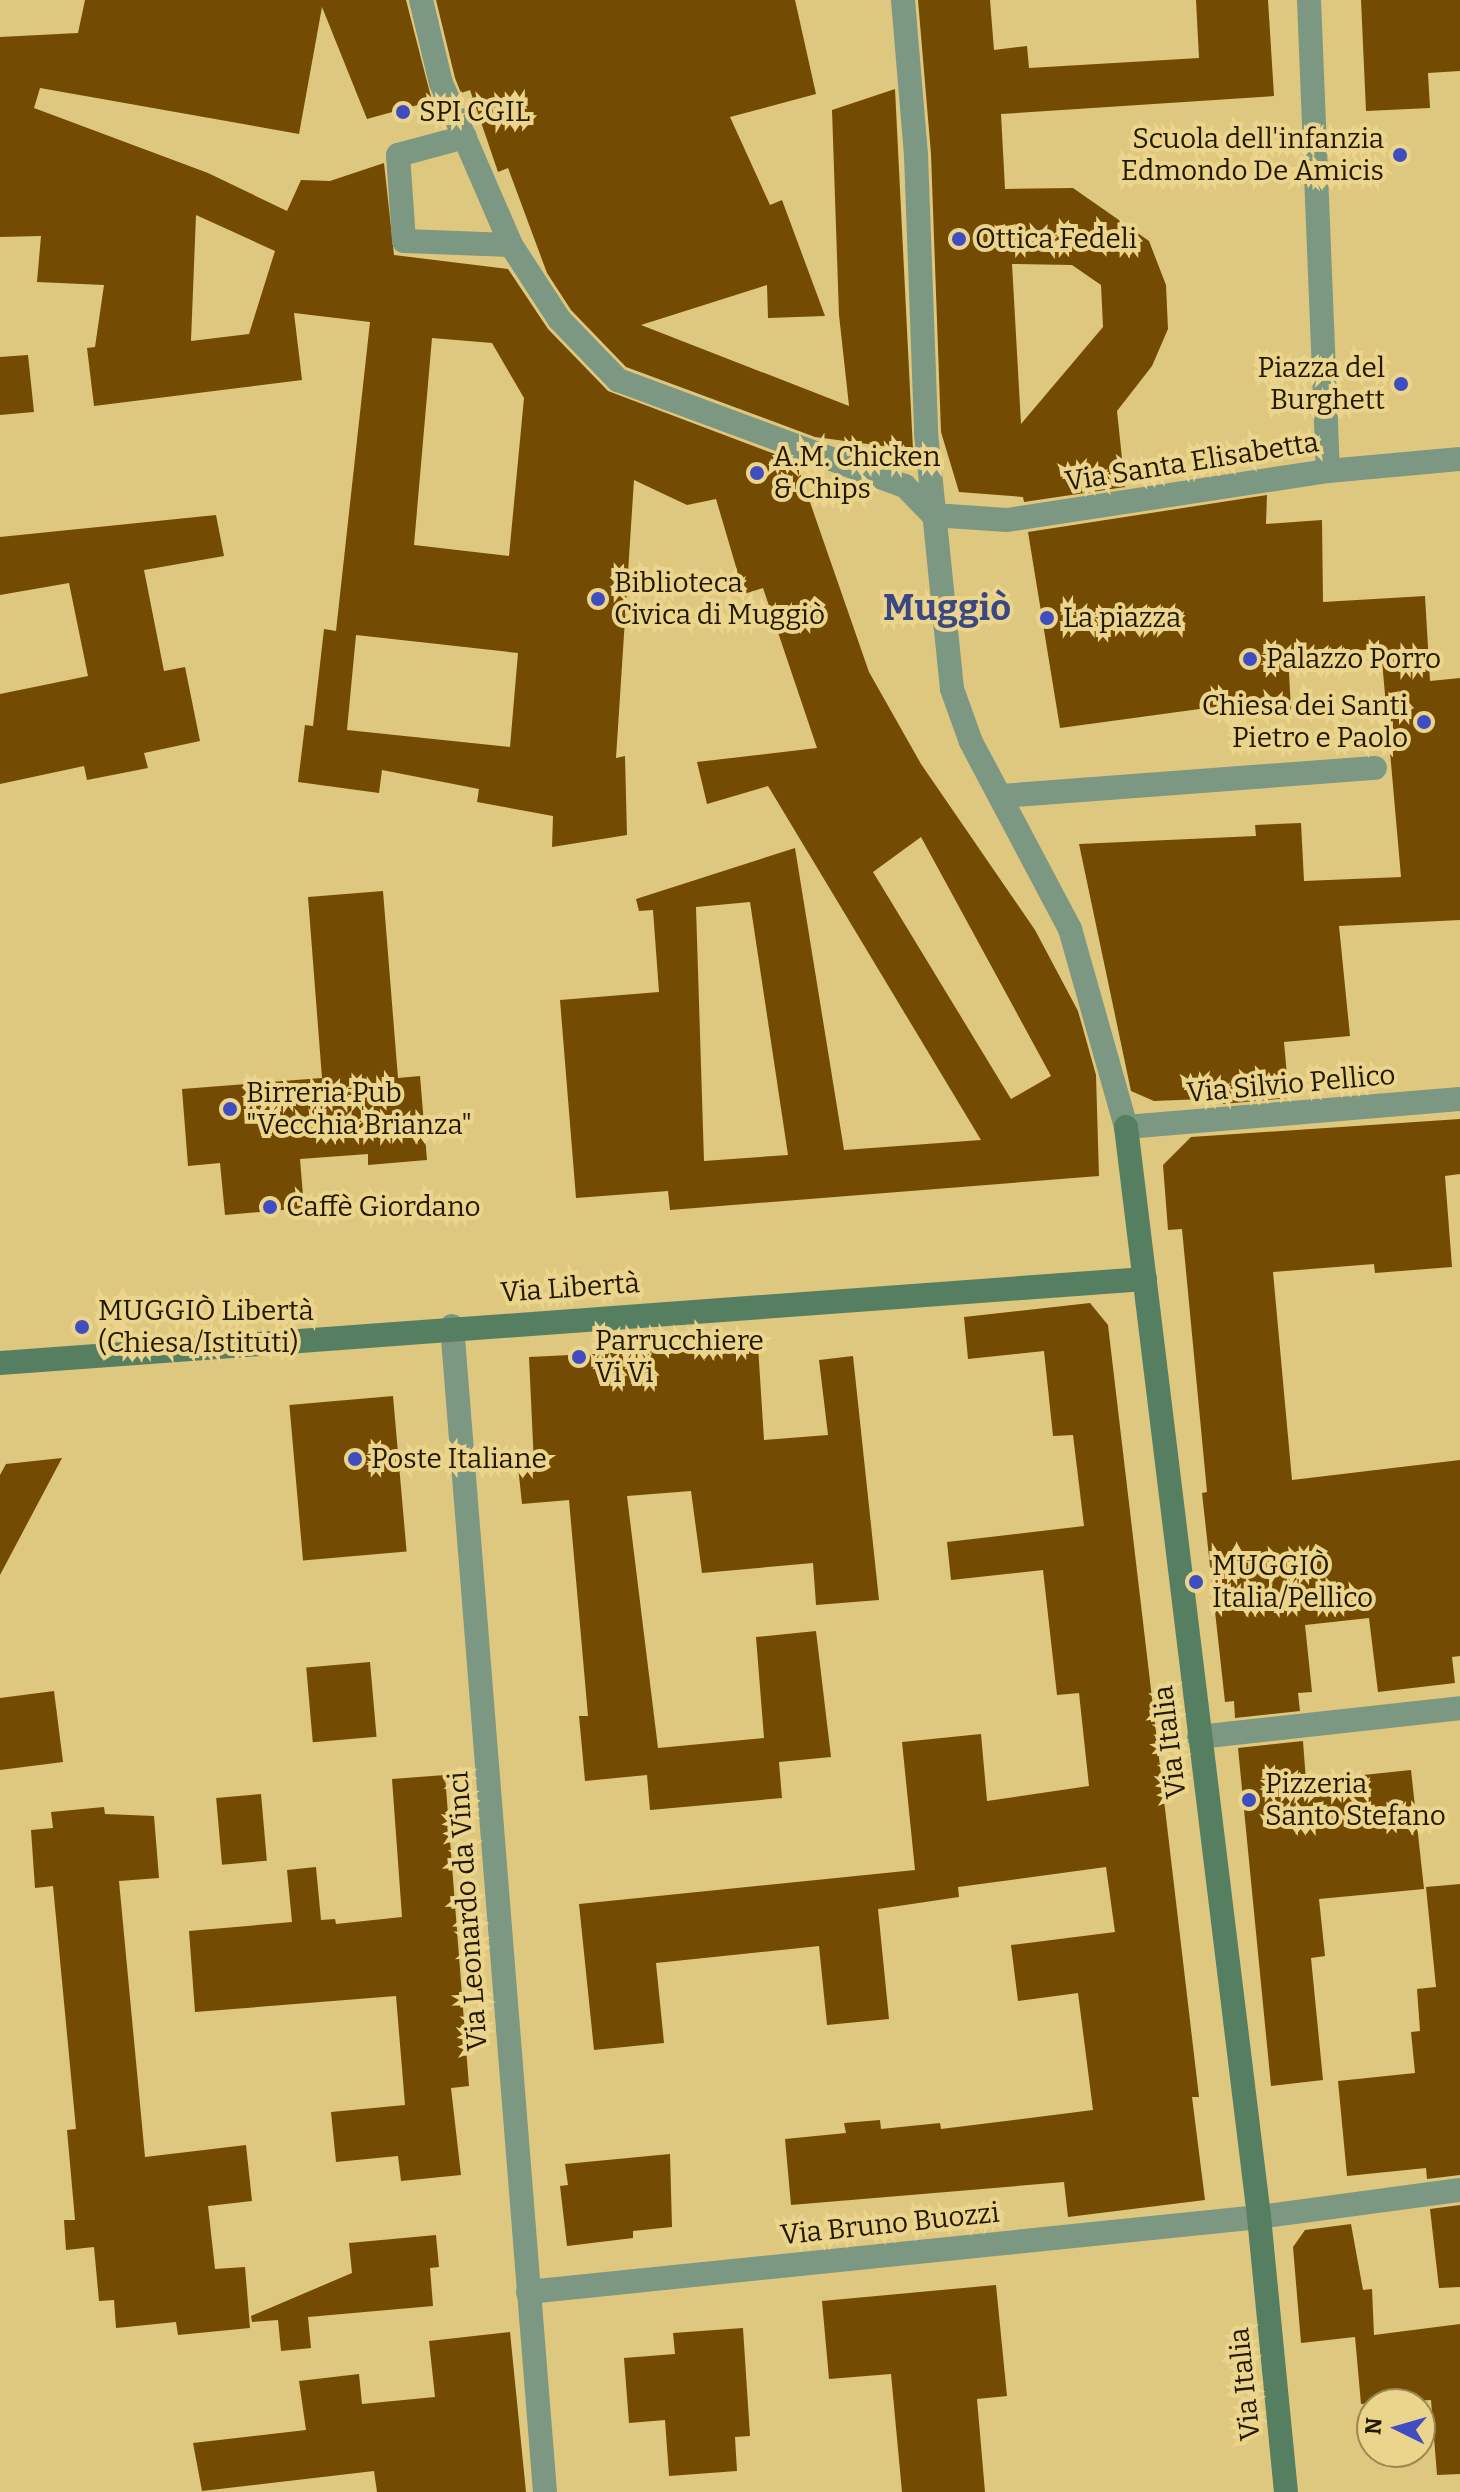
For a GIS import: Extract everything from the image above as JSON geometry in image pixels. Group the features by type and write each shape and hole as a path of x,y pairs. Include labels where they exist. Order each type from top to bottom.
{"street":[{"path":"421,0 441,83 511,245 559,319 618,380 905,486 933,515"},
{"path":"903,0 916,155 933,515 952,689 971,742 1070,929 1126,1127"},
{"path":"1309,0 1328,471"},
{"path":"465,137 398,155 404,241 511,245"},
{"name":"Via Santa Elisabetta","path":"933,515 1007,520 1328,471 1460,459"},
{"path":"1001,796 1375,768"},
{"name":"Via Silvio Pellico","path":"1126,1127 1460,1099"},
{"name":"Via Italia","path":"1126,1127 1259,2217 1286,2492"},
{"name":"Via Libertà","path":"0,1363 452,1326 1145,1279"},
{"name":"Via Leonardo da Vinci","path":"452,1326 545,2492"},
{"path":"1199,1737 1460,1708"},
{"name":"Via Bruno Buozzi","path":"528,2292 1259,2217 1460,2190"}],"building":[{"path":"85,0 406,0 432,101 367,119 322,7 299,134 40,88 34,108 208,173 287,211 301,180 330,181 384,163 394,255 508,269 548,329 608,391 796,462 869,672 921,764 1035,930 1078,1011 1096,1075 1099,1176 670,1210 668,1191 576,1198 560,1000 659,992 653,910 639,911 636,899 795,848 844,1150 981,1140 768,786 707,804 697,762 817,748 763,588 744,594 716,499 687,505 634,480 616,758 625,756 627,835 552,847 553,816 477,802 479,789 382,770 379,793 298,782 305,725 313,726 324,629 336,631 370,322 294,313 302,380 94,406 87,348 95,347 104,285 37,282 41,236 0,237 0,37 78,33","holes":["196,215 275,251 249,334 191,341","432,338 492,343 524,398 509,556 414,545","356,635 518,653 510,747 347,730","921,837 1051,1076 1011,1099 873,872","750,902 788,1155 704,1161 696,907"]},
{"path":"436,0 795,0 816,94 730,117 770,205 782,200 825,316 768,318 767,285 641,325 849,406 839,315 832,110 895,89 913,450 815,437 626,367 571,310 547,273 508,168 498,172 470,90 461,93"},
{"path":"918,0 990,0 994,50 1027,46 1029,68 1199,58 1196,0 1268,0 1274,96 1001,114 1005,189 1073,188 1149,241 1166,285 1168,329 1152,366 1117,411 1125,487 1024,502 1023,497 959,492 941,432 931,154","holes":["1012,264 1072,265 1101,285 1103,327 1021,424"]},
{"path":"1361,0 1460,0 1460,71 1428,73 1430,108 1366,111"},
{"path":"28,355 34,412 0,415 0,357"},
{"path":"1267,495 1266,524 1322,520 1323,602 1425,596 1430,681 1460,678 1460,920 1339,926 1350,1036 1284,1042 1289,1098 1222,1104 1228,1098 1154,1101 1131,1091 1079,844 1256,836 1255,825 1301,823 1304,881 1401,877 1381,649 1288,654 1291,710 1252,712 1251,702 1060,728 1028,532"},
{"path":"216,515 224,556 144,570 164,671 185,667 200,741 144,753 148,768 87,780 84,766 0,784 0,694 88,676 69,583 0,595 0,537"},
{"path":"383,891 398,1078 420,1076 427,1160 368,1165 368,1154 300,1159 304,1208 225,1215 220,1163 188,1166 182,1089 322,1078 308,897"},
{"path":"1460,1119 1460,1174 1445,1176 1452,1267 1375,1273 1374,1264 1273,1272 1292,1480 1460,1460 1460,1656 1452,1657 1455,1683 1378,1692 1369,1618 1305,1625 1312,1692 1298,1693 1300,1711 1235,1718 1234,1701 1225,1702 1202,1493 1207,1492 1182,1229 1168,1230 1163,1165 1191,1137"},
{"path":"1090,1303 1108,1325 1199,2097 1192,2097 1205,2200 1068,2217 1064,2182 791,2205 785,2139 846,2133 844,2123 880,2120 881,2129 940,2123 941,2129 1093,2110 1078,1993 1018,2001 1011,1945 1115,1932 1106,1867 958,1887 959,1897 878,1909 889,2019 827,2025 819,1946 656,1963 664,2043 594,2050 579,1904 915,1870 902,1742 981,1734 987,1801 1089,1786 1079,1693 1057,1695 1043,1570 951,1580 947,1542 1084,1526 1073,1435 1053,1436 1044,1351 968,1359 964,1317"},
{"path":"758,1346 764,1440 828,1435 819,1360 853,1356 879,1600 816,1605 813,1563 702,1573 691,1491 627,1496 658,1748 764,1738 756,1637 816,1631 831,1757 779,1762 782,1798 650,1810 647,1775 585,1781 579,1716 588,1716 569,1500 522,1504 518,1466 534,1465 529,1357"},
{"path":"393,1396 407,1551 303,1560 289,1405"},
{"path":"62,1458 0,1575 0,1475 6,1464"},
{"path":"370,1662 377,1737 313,1742 306,1668"},
{"path":"54,1691 63,1762 0,1770 0,1698"},
{"path":"1303,1741 1306,1781 1411,1770 1424,1889 1319,1899 1325,1956 1311,1958 1323,2080 1271,2086 1238,1748"},
{"path":"445,1775 469,2086 451,2088 461,2175 401,2181 398,2156 336,2162 331,2112 405,2105 396,1996 195,2012 189,1931 292,1922 287,1870 316,1867 321,1920 335,1919 336,1924 402,1917 392,1779"},
{"path":"261,1794 267,1861 222,1865 216,1798"},
{"path":"104,1807 105,1814 154,1816 159,1878 119,1881 145,2157 246,2145 252,2201 208,2206 215,2269 245,2267 250,2328 178,2335 176,2322 116,2328 114,2300 99,2301 94,2247 66,2250 64,2220 75,2220 67,2130 76,2129 53,1886 35,1888 31,1830 53,1828 51,1812"},
{"path":"1460,1884 1460,2175 1427,2179 1426,2168 1347,2176 1338,2081 1415,2073 1411,2032 1420,2031 1417,1989 1436,1987 1426,1887"},
{"path":"670,2154 672,2227 633,2231 633,2238 567,2246 560,2186 568,2185 565,2164"},
{"path":"1460,2205 1460,2287 1439,2288 1430,2209"},
{"path":"1351,2224 1363,2290 1372,2289 1374,2335 1460,2324 1460,2474 1437,2475 1436,2388 1360,2388 1355,2337 1301,2343 1293,2247 1305,2230"},
{"path":"436,2235 439,2267 430,2268 433,2306 308,2317 311,2348 281,2351 278,2320 252,2322 251,2316 352,2273 349,2243"},
{"path":"996,2285 1007,2396 977,2399 985,2492 902,2492 891,2374 829,2379 822,2301"},
{"path":"743,2328 750,2436 735,2437 737,2471 669,2476 665,2420 629,2423 624,2358 675,2354 673,2333"},
{"path":"510,2332 526,2492 377,2492 374,2471 202,2491 193,2443 306,2430 299,2381 359,2374 362,2404 435,2397 429,2341"}],"place":[{"name":"SPI CGIL","path":"403,112"},
{"name":"Scuola dell'infanzia Edmondo De Amicis","path":"1400,155"},
{"name":"Ottica Fedeli","path":"959,239"},
{"name":"Piazza del Burghett","path":"1401,384"},
{"name":"A.M. Chicken & Chips","path":"757,473"},
{"name":"Biblioteca Civica di Muggiò","path":"598,599"},
{"name":"La piazza","path":"1047,618"},
{"name":"Palazzo Porro","path":"1250,659"},
{"name":"Chiesa dei Santi Pietro e Paolo","path":"1424,722"},
{"name":"Birreria Pub \"Vecchia Brianza\"","path":"230,1109"},
{"name":"Caffè Giordano","path":"270,1207"},
{"name":"MUGGIÒ Libertà (Chiesa/Istituti)","path":"82,1327"},
{"name":"Parrucchiere Vi Vi","path":"579,1357"},
{"name":"Poste Italiane","path":"355,1459"},
{"name":"MUGGIÒ Italia/Pellico","path":"1196,1582"},
{"name":"Pizzeria Santo Stefano","path":"1249,1800"}],"district":[{"name":"Muggiò","path":"947,609"}]}
